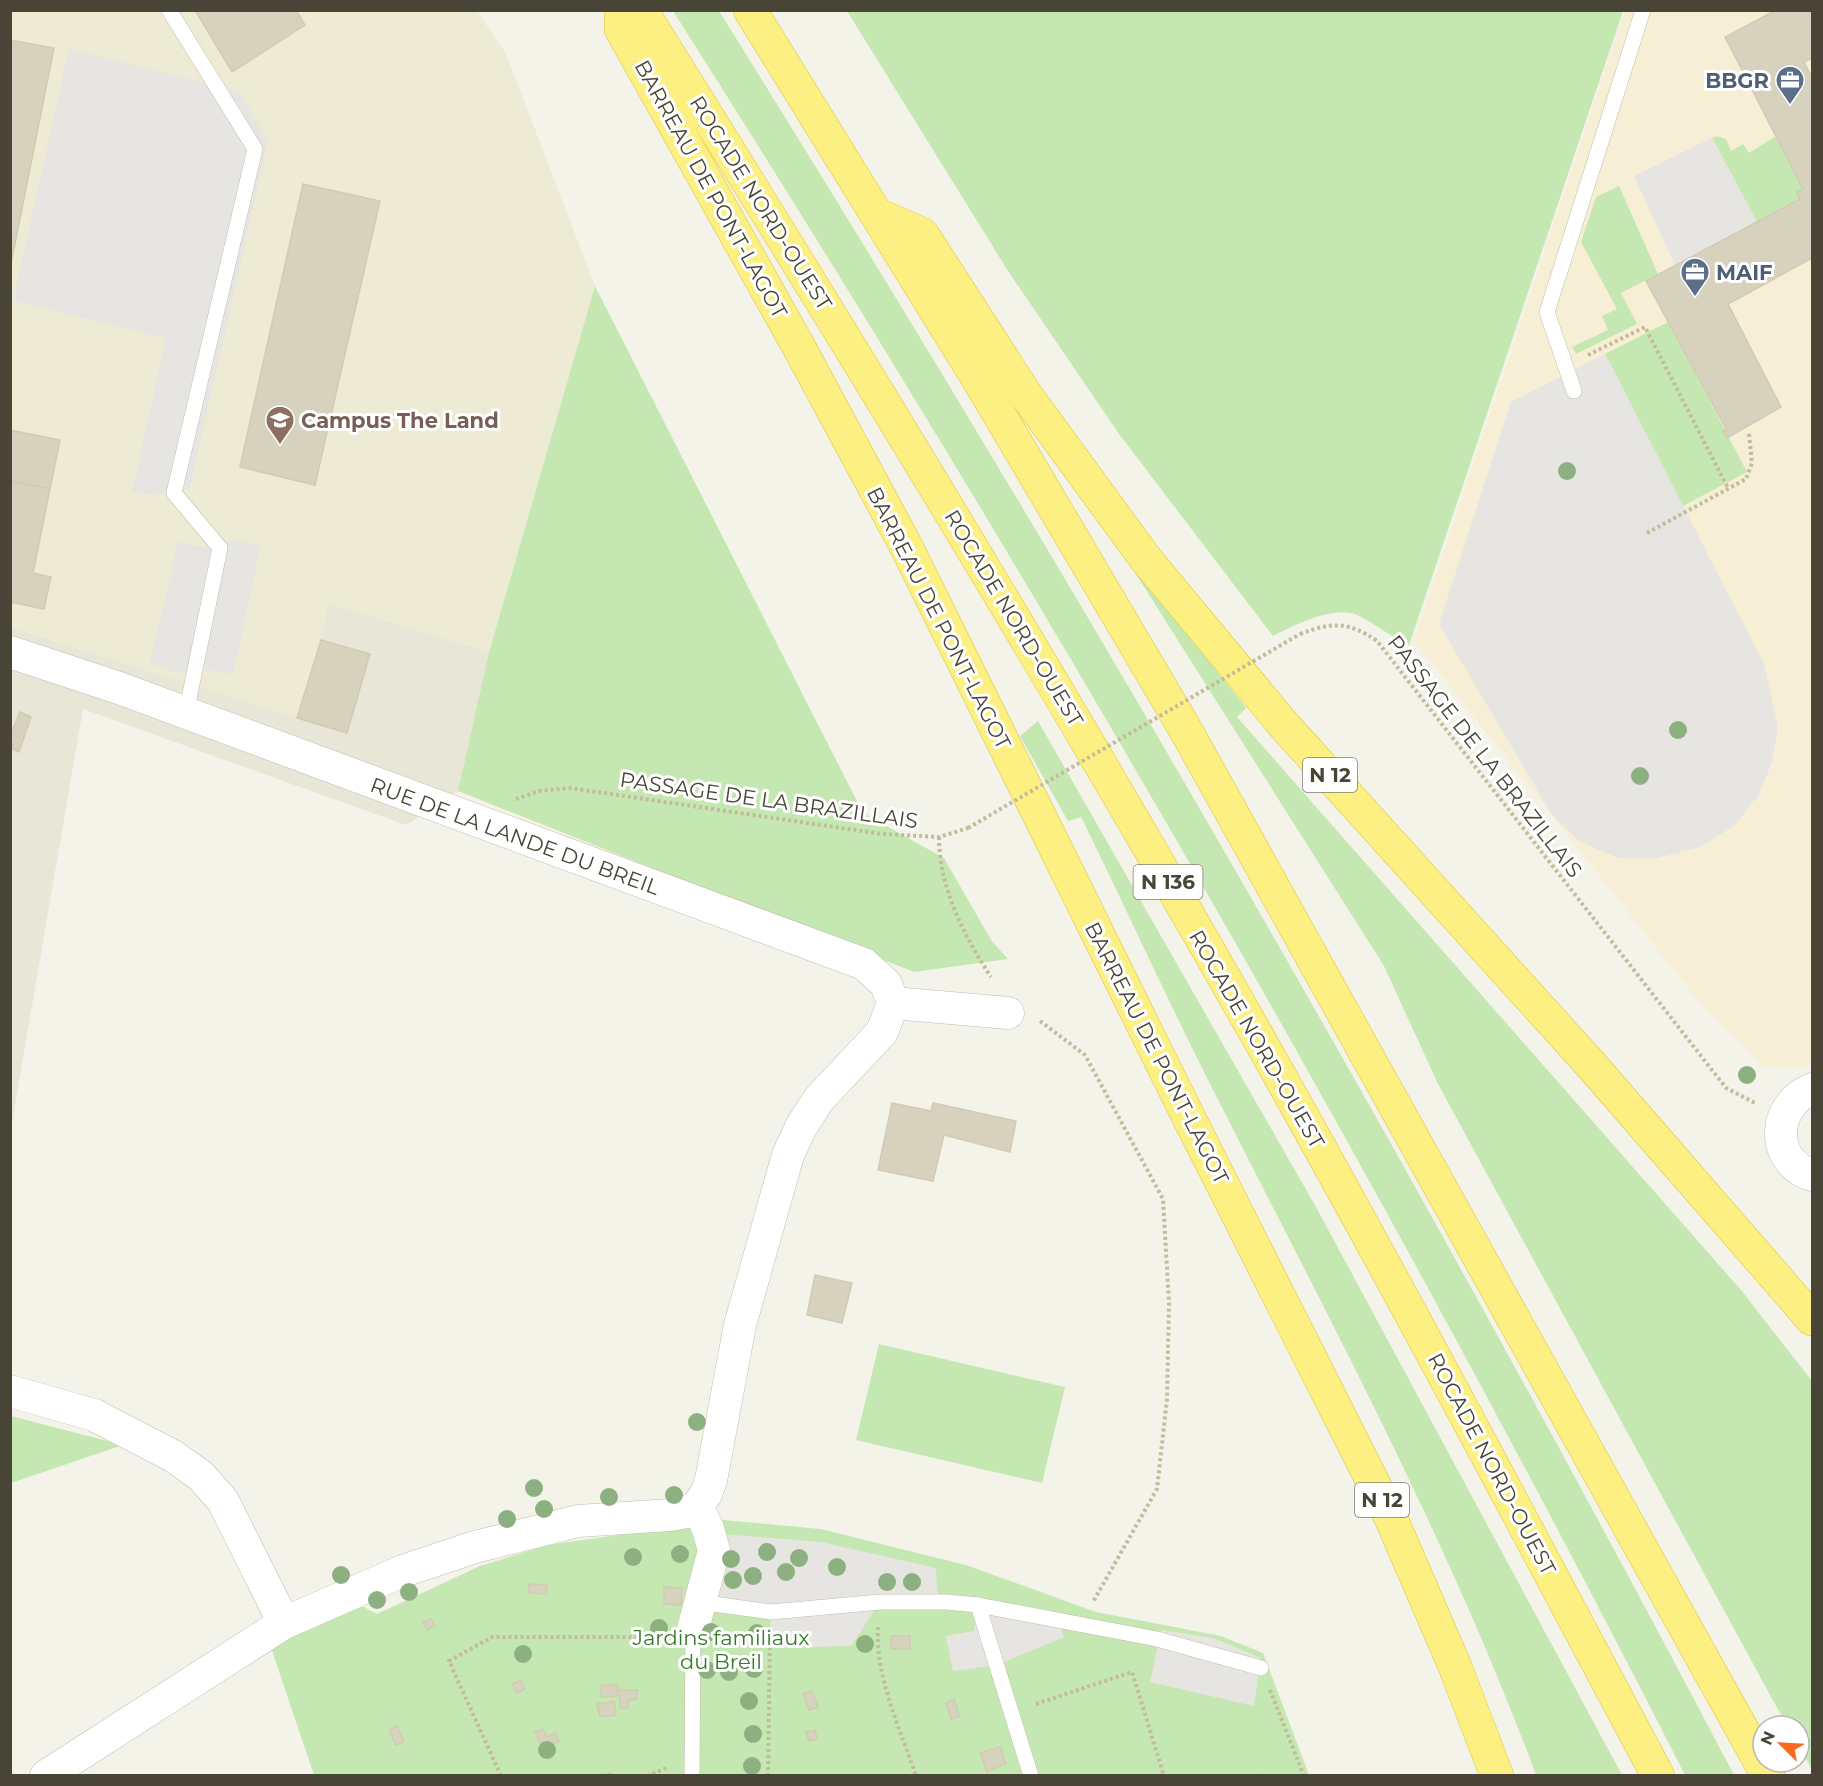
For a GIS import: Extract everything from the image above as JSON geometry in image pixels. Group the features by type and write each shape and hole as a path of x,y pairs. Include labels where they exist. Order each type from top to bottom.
{"highway":[{"name":"BARREAU DE PONT-LAGOT","path":"621,10 621,30 800,349 907,548 1390,1516 1454,1664 1497,1776"},
{"name":"ROCADE NORD-OUEST","path":"641,10 859,361 1132,819 1413,1317 1658,1776"},
{"path":"750,10 879,215 1055,506 1184,727 1751,1737"},
{"name":"N 12","path":"879,215 922,234 1026,395 1144,558 1282,723 1578,1050 1812,1319"}],"street":[{"name":"RUE DE LA LANDE DU BREIL","path":"10,652 186,713 491,828 864,964 886,984 893,1004"},
{"path":"46,1776 284,1623 403,1571 475,1546 578,1521 670,1515 697,1506 706,1494 711,1480 740,1325 788,1155 801,1127 819,1099 882,1032 893,1004 1003,1012"},
{"path":"1812,1089 1802,1093 1783,1117 1782,1145 1791,1162 1803,1172 1812,1175"},
{"path":"10,1391 94,1415 173,1456 201,1476 223,1501 284,1623"},
{"path":"695,1623 714,1550 708,1529 697,1506"}],"lane":[{"path":"169,10 255,149 174,493 220,548 186,713"},
{"path":"1574,391 1547,312 1643,10"},
{"path":"692,1776 695,1623 771,1612 880,1602 946,1602 978,1605 1157,1640 1261,1668"},
{"path":"978,1605 1031,1776"}],"path":[{"path":"1565,366 1645,327 1728,488"},
{"path":"1647,533 1746,479 1752,463 1749,434"},
{"name":"PASSAGE DE LA BRAZILLAIS","path":"491,828 511,801 539,791 570,788 882,834 939,837 968,828 1300,634 1320,627 1341,624 1360,629 1377,641 1726,1088 1783,1117"},
{"path":"939,837 939,860 946,890 978,958 998,988 1003,1012 1044,1022 1085,1055 1163,1200 1169,1304 1167,1399 1157,1489 1080,1625"},
{"path":"880,1602 877,1652 916,1776"},
{"path":"768,1776 771,1612"},
{"path":"501,1776 449,1661 492,1637 695,1623"},
{"path":"1261,1668 1304,1776"},
{"path":"1011,1712 1132,1672 1164,1776"},
{"path":"604,1776 609,1773 610,1776"}],"shaded area":[{"name":"Campus The Land","path":"10,11 477,11 506,54 595,286 489,652 328,603 321,640 297,718 11,627"},
{"path":"1625,11 1812,11 1812,1063 1800,1069 1765,1067 1703,1007 1414,641"},
{"path":"69,49 240,92 268,142 190,488 158,495 132,492 166,338 13,301"},
{"path":"1712,138 1757,222 1675,265 1634,176"},
{"path":"1605,354 1764,664 1778,728 1772,762 1759,794 1734,826 1700,847 1654,859 1618,858 1579,841 1552,815 1439,624 1511,402"},
{"path":"236,540 261,545 233,674 209,670 178,673 150,663 178,542 206,548"},
{"path":"328,603 489,652 458,791 406,825 83,709 11,1128 11,627 297,718 321,640"},
{"path":"720,1534 821,1542 936,1568 938,1602 880,1602 851,1646 770,1648 771,1612 712,1606"},
{"path":"978,1605 1059,1622 1064,1637 997,1665 953,1671 946,1636 974,1631"},
{"path":"1161,1630 1213,1638 1261,1658 1254,1706 1150,1682"}],"green space":[{"path":"673,11 719,11 985,445 1243,884 1369,1105 1493,1327 1734,1775 1685,1775 1448,1325 1200,881 1072,661 941,443"},
{"path":"847,11 1623,11 1409,645 1364,618 1348,613 1314,618 1273,636 1119,434 1008,271"},
{"path":"1716,136 1726,139 1731,151 1743,144 1749,153 1776,136 1803,189 1797,192 1800,199 1757,222 1712,138"},
{"path":"1619,186 1658,274 1621,293 1637,324 1576,354 1572,347 1608,330 1602,316 1617,309 1581,242 1596,197"},
{"path":"595,286 863,813 944,858 991,940 1008,959 914,972 458,791 489,652"},
{"path":"1668,322 1747,472 1683,506 1605,354"},
{"path":"1136,569 1246,708 1237,717 1741,1290 1812,1381 1812,1770 1811,1714 1781,1714 1776,1706 1438,1084 1384,966 1134,571"},
{"path":"1038,721 1316,1207 1622,1775 1536,1775 1464,1598 1424,1512 1341,1341 1194,1053 1081,817 1068,821 1020,736"},
{"path":"879,1344 1065,1387 1042,1483 856,1440"},
{"path":"11,1416 123,1445 11,1483"},
{"name":"Jardins familiaux du Breil","path":"723,1520 821,1529 966,1565 1096,1612 1221,1636 1263,1653 1309,1775 314,1775 268,1639 352,1601 377,1614 480,1566 548,1545"}],"building":[{"path":"195,10 296,10 305,25 232,72"},
{"path":"1776,10 1812,10 1812,58 1804,62 1812,78 1812,258 1728,304 1781,407 1727,438 1723,431 1726,429 1646,281 1800,199 1797,192 1803,189 1725,37"},
{"path":"10,40 54,48 10,269"},
{"path":"303,184 380,201 315,485 240,467"},
{"path":"10,430 60,440 50,489 10,481"},
{"path":"10,481 50,489 33,573 51,577 44,609 10,602"},
{"path":"321,640 370,654 347,733 297,718"},
{"path":"20,712 31,717 19,752 10,748 10,737"},
{"path":"892,1103 931,1111 933,1103 1016,1121 1010,1152 944,1135 933,1181 878,1170"},
{"path":"815,1275 852,1283 842,1323 807,1315"},
{"path":"529,1584 547,1585 546,1594 529,1593"},
{"path":"664,1587 682,1588 681,1605 664,1604"},
{"path":"431,1619 435,1626 427,1630 423,1622"},
{"path":"891,1636 910,1636 910,1649 891,1649"},
{"path":"521,1680 525,1689 516,1693 512,1684"},
{"path":"601,1685 618,1685 618,1696 601,1697"},
{"path":"620,1690 637,1690 637,1699 629,1700 628,1708 620,1708"},
{"path":"812,1691 818,1707 809,1710 803,1694"},
{"path":"954,1700 960,1716 951,1719 946,1703"},
{"path":"614,1701 616,1715 600,1717 597,1704"},
{"path":"397,1726 404,1742 396,1745 389,1730"},
{"path":"543,1729 547,1737 555,1733 559,1741 543,1749 535,1732"},
{"path":"815,1730 817,1739 809,1741 806,1732"},
{"path":"1000,1747 1006,1763 987,1772 980,1753"}],"place":[{"name":"BBGR","path":"1790,106"},
{"name":"MAIF","path":"1695,298"},
{"name":"Campus The Land","path":"280,446"}]}
